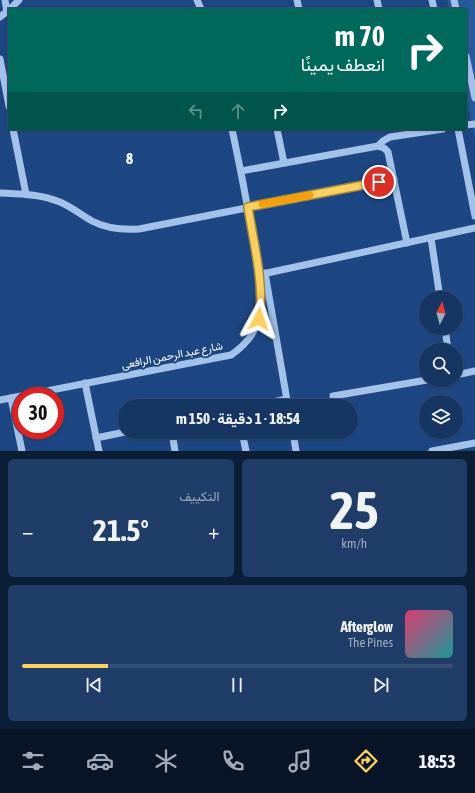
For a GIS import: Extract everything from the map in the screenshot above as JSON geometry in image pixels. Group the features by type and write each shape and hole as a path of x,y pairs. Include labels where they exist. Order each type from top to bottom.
{"street":[{"path":"11,8 19,0"},
{"path":"0,17 8,11"},
{"path":"0,59 2,85 8,103"},
{"path":"467,61 475,98"},
{"path":"13,130 26,194"},
{"name":"شارع عبد الرحمن الرافعى","path":"64,387 231,355 247,342 259,319 262,306 262,274 232,130"},
{"path":"277,130 284,163"},
{"path":"378,146 390,137 436,130"},
{"path":"458,130 475,216"},
{"path":"241,171 378,146 384,148 388,152 407,243"},
{"path":"0,193 26,194 44,197 77,211 91,221 106,227 122,230 139,229 394,179"},
{"path":"287,399 262,274 475,228"},
{"path":"431,238 439,291"},
{"path":"463,374 475,372"},
{"path":"333,396 419,381"},
{"path":"86,383 99,451"},
{"name":"شارع عبد الرحمن الرافعى","path":"0,400 12,398"},
{"path":"96,438 118,433"},
{"path":"20,439 22,451"},
{"path":"173,439 175,451"},
{"path":"243,439 246,451"},
{"path":"294,439 296,451"},
{"path":"432,451 461,448 475,443"}],"shaded area":[{"path":"447,0 475,0 475,140 467,100 467,8 449,8"}],"slow traffic":[{"path":"262,204 310,195"}],"district":[{"name":"8","path":"130,158"}],"route":[{"path":"259,319 262,306 248,207 379,182"}]}
